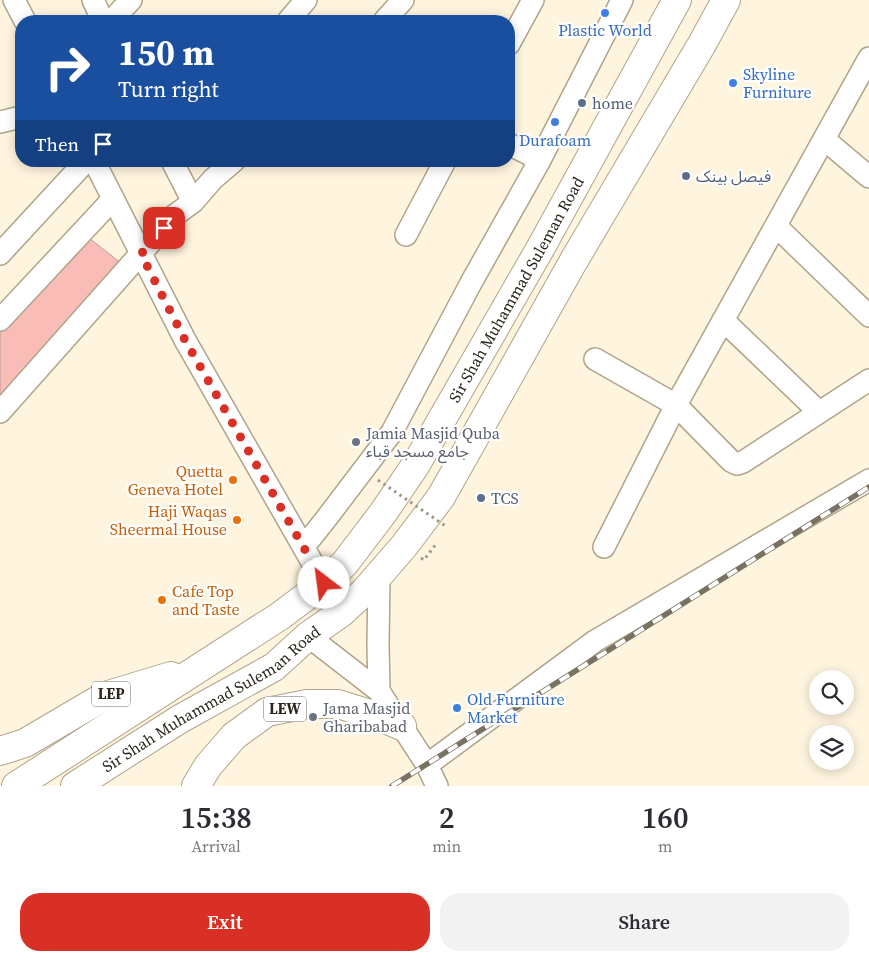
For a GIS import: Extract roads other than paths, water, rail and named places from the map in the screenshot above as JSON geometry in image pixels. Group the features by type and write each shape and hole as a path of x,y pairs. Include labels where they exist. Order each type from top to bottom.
{"highway":[{"name":"Sir Shah Muhammad Suleman Road","path":"16,786 280,616 324,583 345,563 383,513 415,466 540,249 677,0"},
{"name":"Sir Shah Muhammad Suleman Road","path":"75,786 180,719 274,667 308,636 341,613 365,591 404,546 442,497 573,262 726,0"},
{"path":"324,583 341,613"},
{"name":"LEP","path":"0,752 25,743 105,696 205,665"},
{"path":"234,736 274,667"},
{"name":"LEW","path":"196,786 208,766 234,736 267,712 307,704 338,704 402,726"}],"street":[{"path":"14,0 22,15"},
{"path":"92,0 100,15"},
{"path":"117,15 131,0"},
{"path":"293,15 306,0"},
{"path":"389,15 403,0"},
{"path":"515,33 533,0"},
{"path":"303,546 326,519 392,432 472,281 540,160 622,0"},
{"path":"702,44 732,0"},
{"path":"604,547 676,405 869,58"},
{"path":"0,122 15,118"},
{"path":"824,139 869,177"},
{"path":"515,147 540,160"},
{"path":"0,254 80,167"},
{"path":"97,167 185,340 324,583"},
{"path":"175,167 193,202"},
{"path":"0,412 176,215 193,202 213,179 227,167"},
{"path":"406,235 442,167"},
{"path":"0,320 114,199"},
{"path":"776,226 869,316"},
{"path":"724,320 819,412"},
{"path":"595,359 676,405 731,461 737,464 743,462 869,380"},
{"path":"427,764 595,642 869,480"},
{"path":"379,576 379,691"},
{"path":"308,636 379,691 427,764 437,786"}],"railway":[{"path":"392,786 869,487"}],"place":[{"name":"Plastic World","path":"605,13"},
{"name":"Skyline Furniture","path":"733,83"},
{"name":"home","path":"582,103"},
{"name":"Durafoam","path":"555,122"},
{"name":"فیصل بینک","path":"686,176"},
{"name":"Jamia Masjid Quba جامع مسجد قباء","path":"356,442"},
{"name":"Quetta Geneva Hotel","path":"233,480"},
{"name":"TCS","path":"481,498"},
{"name":"Haji Waqas Sheermal House","path":"237,520"},
{"name":"Cafe Top and Taste","path":"162,600"},
{"name":"Old Furniture Market","path":"457,708"},
{"name":"Jama Masjid Gharibabad","path":"313,717"}]}
